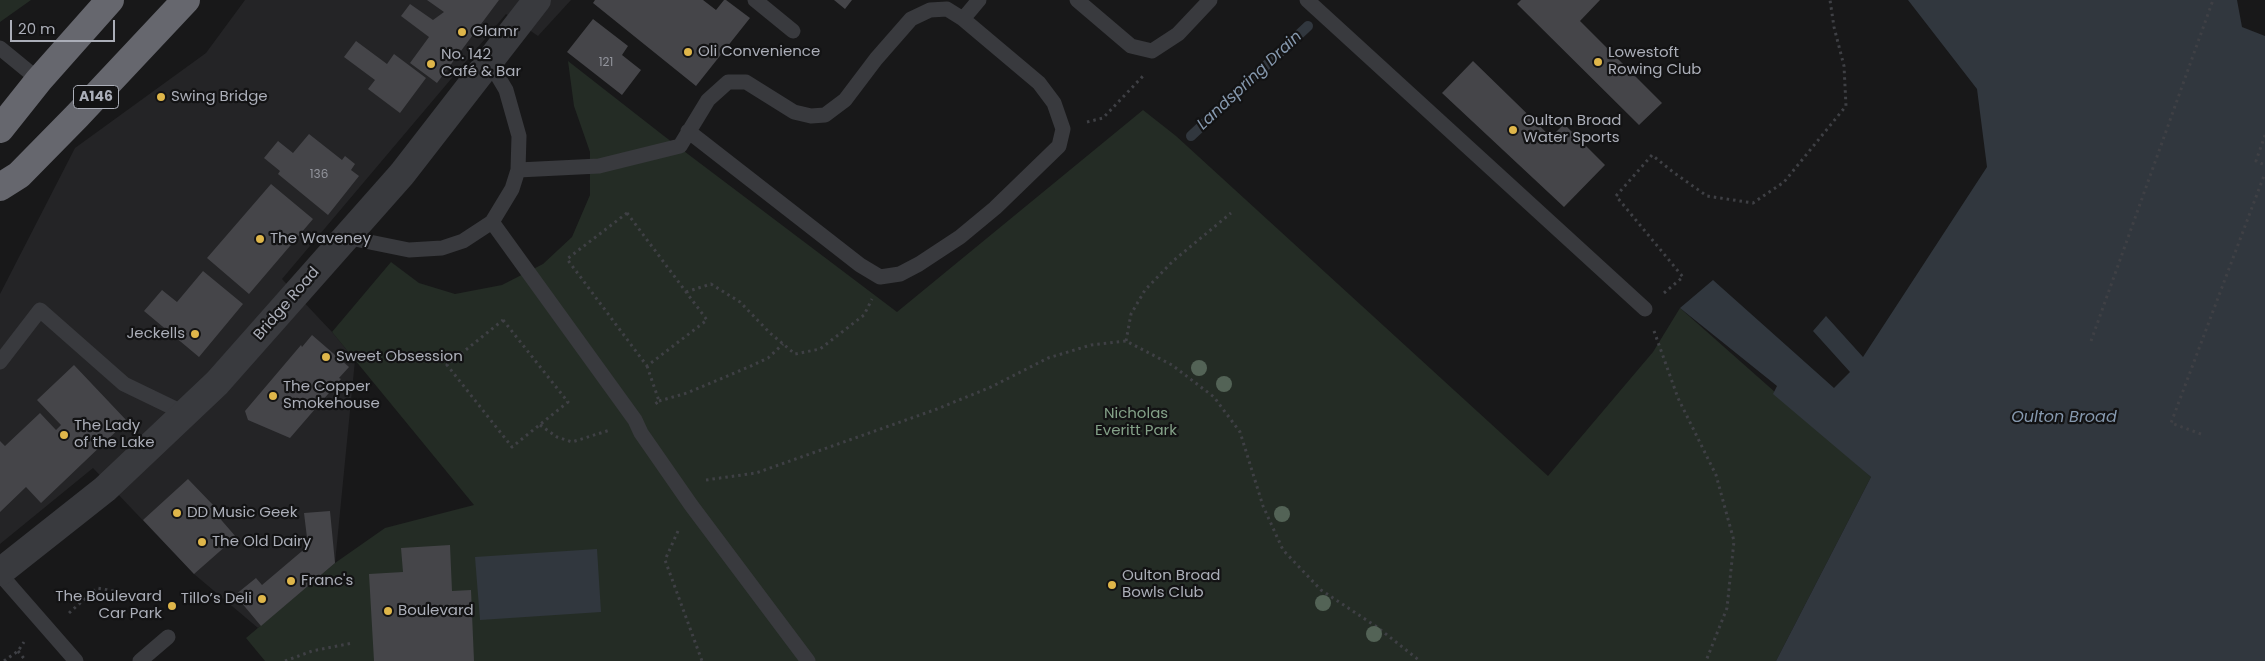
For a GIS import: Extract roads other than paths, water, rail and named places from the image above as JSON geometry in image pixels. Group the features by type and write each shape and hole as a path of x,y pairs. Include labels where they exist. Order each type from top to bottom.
{"highway":[{"path":"0,129 39,80 110,0"},
{"name":"A146","path":"0,187 19,175 58,136 186,0"}],"street":[{"name":"Bridge Road","path":"0,573 105,489 223,376 402,174 537,0"}],"lane":[{"path":"755,0 793,31"},
{"path":"963,19 979,0"},
{"path":"1077,0 1131,46 1152,51 1178,34 1210,0"},
{"path":"1307,0 1645,309"},
{"path":"518,170 599,166 680,146 688,131 708,100 728,82 746,82 794,112 812,116 825,115 845,100 876,59 911,19 930,10 947,8 963,19 1039,83 1054,104 1063,129 1059,146 996,208 960,237 919,264 900,274 880,277 860,265 688,131"},
{"path":"0,48 39,80"},
{"path":"345,238 409,250 442,248 463,241 492,222 512,189 518,170 519,136 506,90 490,63"},
{"path":"492,222 635,420 691,505 808,661"},
{"path":"0,362 40,310 124,384 184,413"},
{"path":"0,573 76,661"},
{"path":"140,661 168,637"}],"water":[{"name":"Oulton Broad","path":"1908,0 2237,0 2242,27 2265,36 2265,661 1776,661 1871,477 1773,394 1777,386 1680,308 1713,280 1834,388 1850,372 1813,331 1826,316 1863,357 1987,167 1977,89"},
{"path":"597,549 601,612 480,620 475,557"}],"waterway":[{"name":"Landspring Drain","path":"1191,136 1308,26"}],"place":[{"name":"Glamr","path":"462,32"},
{"name":"Oli Convenience","path":"688,52"},
{"name":"Lowestoft Rowing Club","path":"1598,62"},
{"name":"No. 142 Café & Bar","path":"431,64"},
{"name":"Swing Bridge","path":"161,97"},
{"name":"Oulton Broad Water Sports","path":"1513,130"},
{"name":"The Waveney","path":"260,239"},
{"name":"Jeckells","path":"195,334"},
{"name":"Sweet Obsession","path":"326,357"},
{"name":"The Copper Smokehouse","path":"273,396"},
{"name":"The Lady of the Lake","path":"64,435"},
{"name":"DD Music Geek","path":"177,513"},
{"name":"The Old Dairy","path":"202,542"},
{"name":"Franc's","path":"291,581"},
{"name":"Oulton Broad Bowls Club","path":"1112,585"},
{"name":"Tillo’s Deli","path":"262,599"},
{"name":"The Boulevard Car Park","path":"172,606"},
{"name":"Boulevard","path":"388,611"}],"park label":[{"name":"Nicholas Everitt Park","path":"1136,422"}]}
